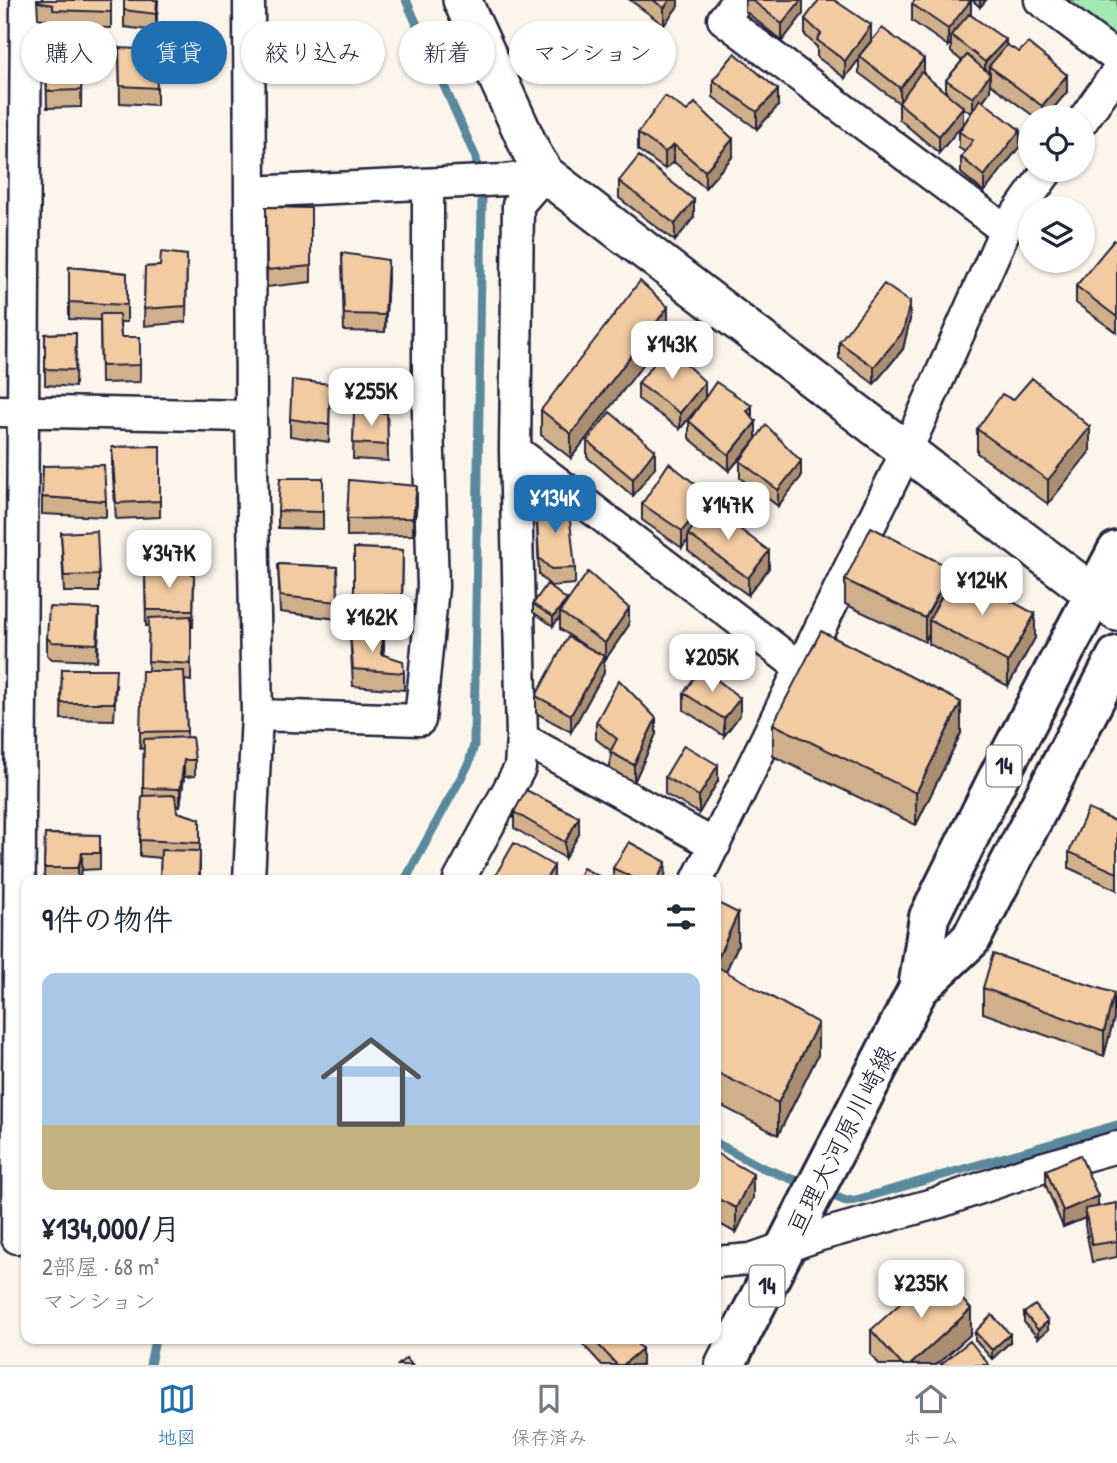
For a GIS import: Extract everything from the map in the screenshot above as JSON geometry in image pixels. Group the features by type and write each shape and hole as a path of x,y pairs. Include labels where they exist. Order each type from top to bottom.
{"main road":[{"name":"亘理大河原川崎線","path":"725,1365 918,989 929,917 1001,772 1106,604 1117,551"},
{"name":"亘理大河原川崎線","path":"918,989 971,939 1117,656"}],"street":[{"path":"14,1238 11,411 26,0"},
{"path":"249,0 251,416 257,715 249,875"},
{"path":"462,0 532,153 545,174 1106,604"},
{"path":"738,0 723,19 1005,230"},
{"path":"1040,0 1117,58"},
{"path":"1094,105 1117,72"},
{"path":"250,192 505,180 545,174"},
{"path":"462,875 520,768 522,738 515,450 518,205 545,174"},
{"path":"700,875 907,450 1005,230 1039,182"},
{"path":"257,715 420,720 433,587 428,422 428,184"},
{"path":"11,411 251,416"},
{"path":"515,450 802,669"},
{"path":"522,738 715,845"},
{"path":"721,1262 751,1259 788,1245 940,1202 1027,1172 1117,1147"}],"green space":[{"path":"1066,0 1117,0 1117,34 1111,35"}],"building":[{"path":"38,0 111,0 111,12 53,10 53,5"},
{"path":"124,0 157,0 156,14 124,10"},
{"path":"653,0 670,0 664,8"},
{"path":"752,0 801,0 782,24"},
{"path":"819,0 834,0 871,25 845,61 817,40 821,34 805,19"},
{"path":"915,0 971,0 948,29 912,4"},
{"path":"969,14 1006,40 985,62 951,35"},
{"path":"882,28 924,59 900,88 859,56"},
{"path":"1028,43 1067,75 1043,105 989,66 1007,45 1019,52"},
{"path":"119,48 131,49 131,84 157,84 157,88 120,86"},
{"path":"735,53 778,90 757,112 713,80"},
{"path":"967,55 990,74 973,98 946,80"},
{"path":"921,72 963,107 939,136 899,103"},
{"path":"47,84 81,84 81,90 47,91"},
{"path":"665,96 687,111 695,103 733,139 705,171 674,145 665,152 638,133"},
{"path":"980,99 1018,128 1018,133 984,176 961,157 973,140 959,132"},
{"path":"639,156 694,200 675,224 619,181"},
{"path":"266,207 311,208 311,266 267,270"},
{"path":"1114,240 1117,242 1117,317 1076,286 1087,273 1095,273 1095,263"},
{"path":"161,252 187,255 186,306 144,309 145,267 160,266"},
{"path":"342,253 388,260 385,315 344,314"},
{"path":"69,267 127,273 127,305 69,302"},
{"path":"640,281 668,307 571,434 541,410"},
{"path":"884,284 910,302 903,332 874,367 839,342"},
{"path":"100,314 119,314 121,337 140,337 140,365 101,366"},
{"path":"76,333 75,370 45,369 45,334"},
{"path":"668,347 705,382 680,413 638,383"},
{"path":"1032,378 1090,427 1048,480 977,429 1002,394 1013,400"},
{"path":"292,380 330,384 329,425 290,419"},
{"path":"716,382 752,406 747,411 756,422 729,455 689,421"},
{"path":"354,412 387,413 388,445 353,443"},
{"path":"610,412 655,450 633,479 587,441"},
{"path":"766,425 801,461 778,490 740,461"},
{"path":"160,446 160,501 116,503 112,447"},
{"path":"669,463 710,496 682,531 642,504"},
{"path":"104,465 106,501 42,497 43,466"},
{"path":"280,478 323,478 323,512 278,511"},
{"path":"349,480 417,486 413,518 347,519"},
{"path":"536,501 568,502 575,568 551,569 539,558"},
{"path":"709,506 769,551 748,578 688,534"},
{"path":"871,527 952,569 925,618 845,580"},
{"path":"97,531 99,575 64,576 61,533"},
{"path":"354,548 403,550 402,595 354,596"},
{"path":"278,564 337,567 338,602 280,596"},
{"path":"153,568 178,568 194,575 193,610 146,610 145,576"},
{"path":"955,571 1035,614 1008,662 929,620"},
{"path":"588,572 629,608 605,643 560,612"},
{"path":"547,584 567,600 553,617 533,604"},
{"path":"49,607 99,609 97,644 52,642 47,638"},
{"path":"191,616 191,664 148,661 149,618"},
{"path":"821,631 961,702 916,793 773,724"},
{"path":"350,632 384,632 381,654 403,661 404,673 353,669"},
{"path":"568,637 604,656 571,715 536,696"},
{"path":"701,667 740,698 724,719 684,693"},
{"path":"62,669 116,669 114,703 61,703"},
{"path":"142,671 184,671 187,731 140,732"},
{"path":"619,680 656,718 634,765 610,752 617,739 596,722"},
{"path":"192,737 195,760 184,760 180,789 143,788 144,739"},
{"path":"684,745 718,765 699,796 665,777"},
{"path":"526,790 579,817 565,842 514,812"},
{"path":"175,795 177,812 200,819 200,843 140,840 142,796"},
{"path":"1088,809 1117,822 1117,873 1069,852"},
{"path":"45,834 100,835 100,853 82,853 78,868 44,868"},
{"path":"629,842 666,862 660,875 627,875 613,868"},
{"path":"514,843 554,866 548,875 496,875"},
{"path":"161,850 200,851 199,875 160,875"},
{"path":"583,868 596,875 580,875"},
{"path":"721,904 738,913 721,951"},
{"path":"993,954 1114,993 1104,1032 983,988"},
{"path":"721,969 818,1023 778,1103 721,1074"},
{"path":"1080,1155 1098,1196 1063,1211 1046,1170"},
{"path":"721,1156 753,1174 736,1208 721,1200"},
{"path":"1117,1203 1117,1241 1092,1245 1085,1209"},
{"path":"936,1271 971,1309 910,1365 902,1365 871,1330"},
{"path":"1035,1305 1048,1321 1038,1330 1024,1313"},
{"path":"992,1315 1010,1334 992,1350 975,1332"},
{"path":"970,1341 989,1365 941,1365 941,1364"},
{"path":"598,1344 638,1344 642,1349 623,1365 617,1365"},
{"path":"406,1358 412,1365 398,1365"}],"waterway":[{"path":"406,0 476,158 482,198 474,745 469,763 408,875"},
{"path":"823,1192 846,1201 856,1200 1117,1125"},
{"path":"721,1146 761,1167 807,1185"},
{"path":"150,1365 154,1344"}]}
